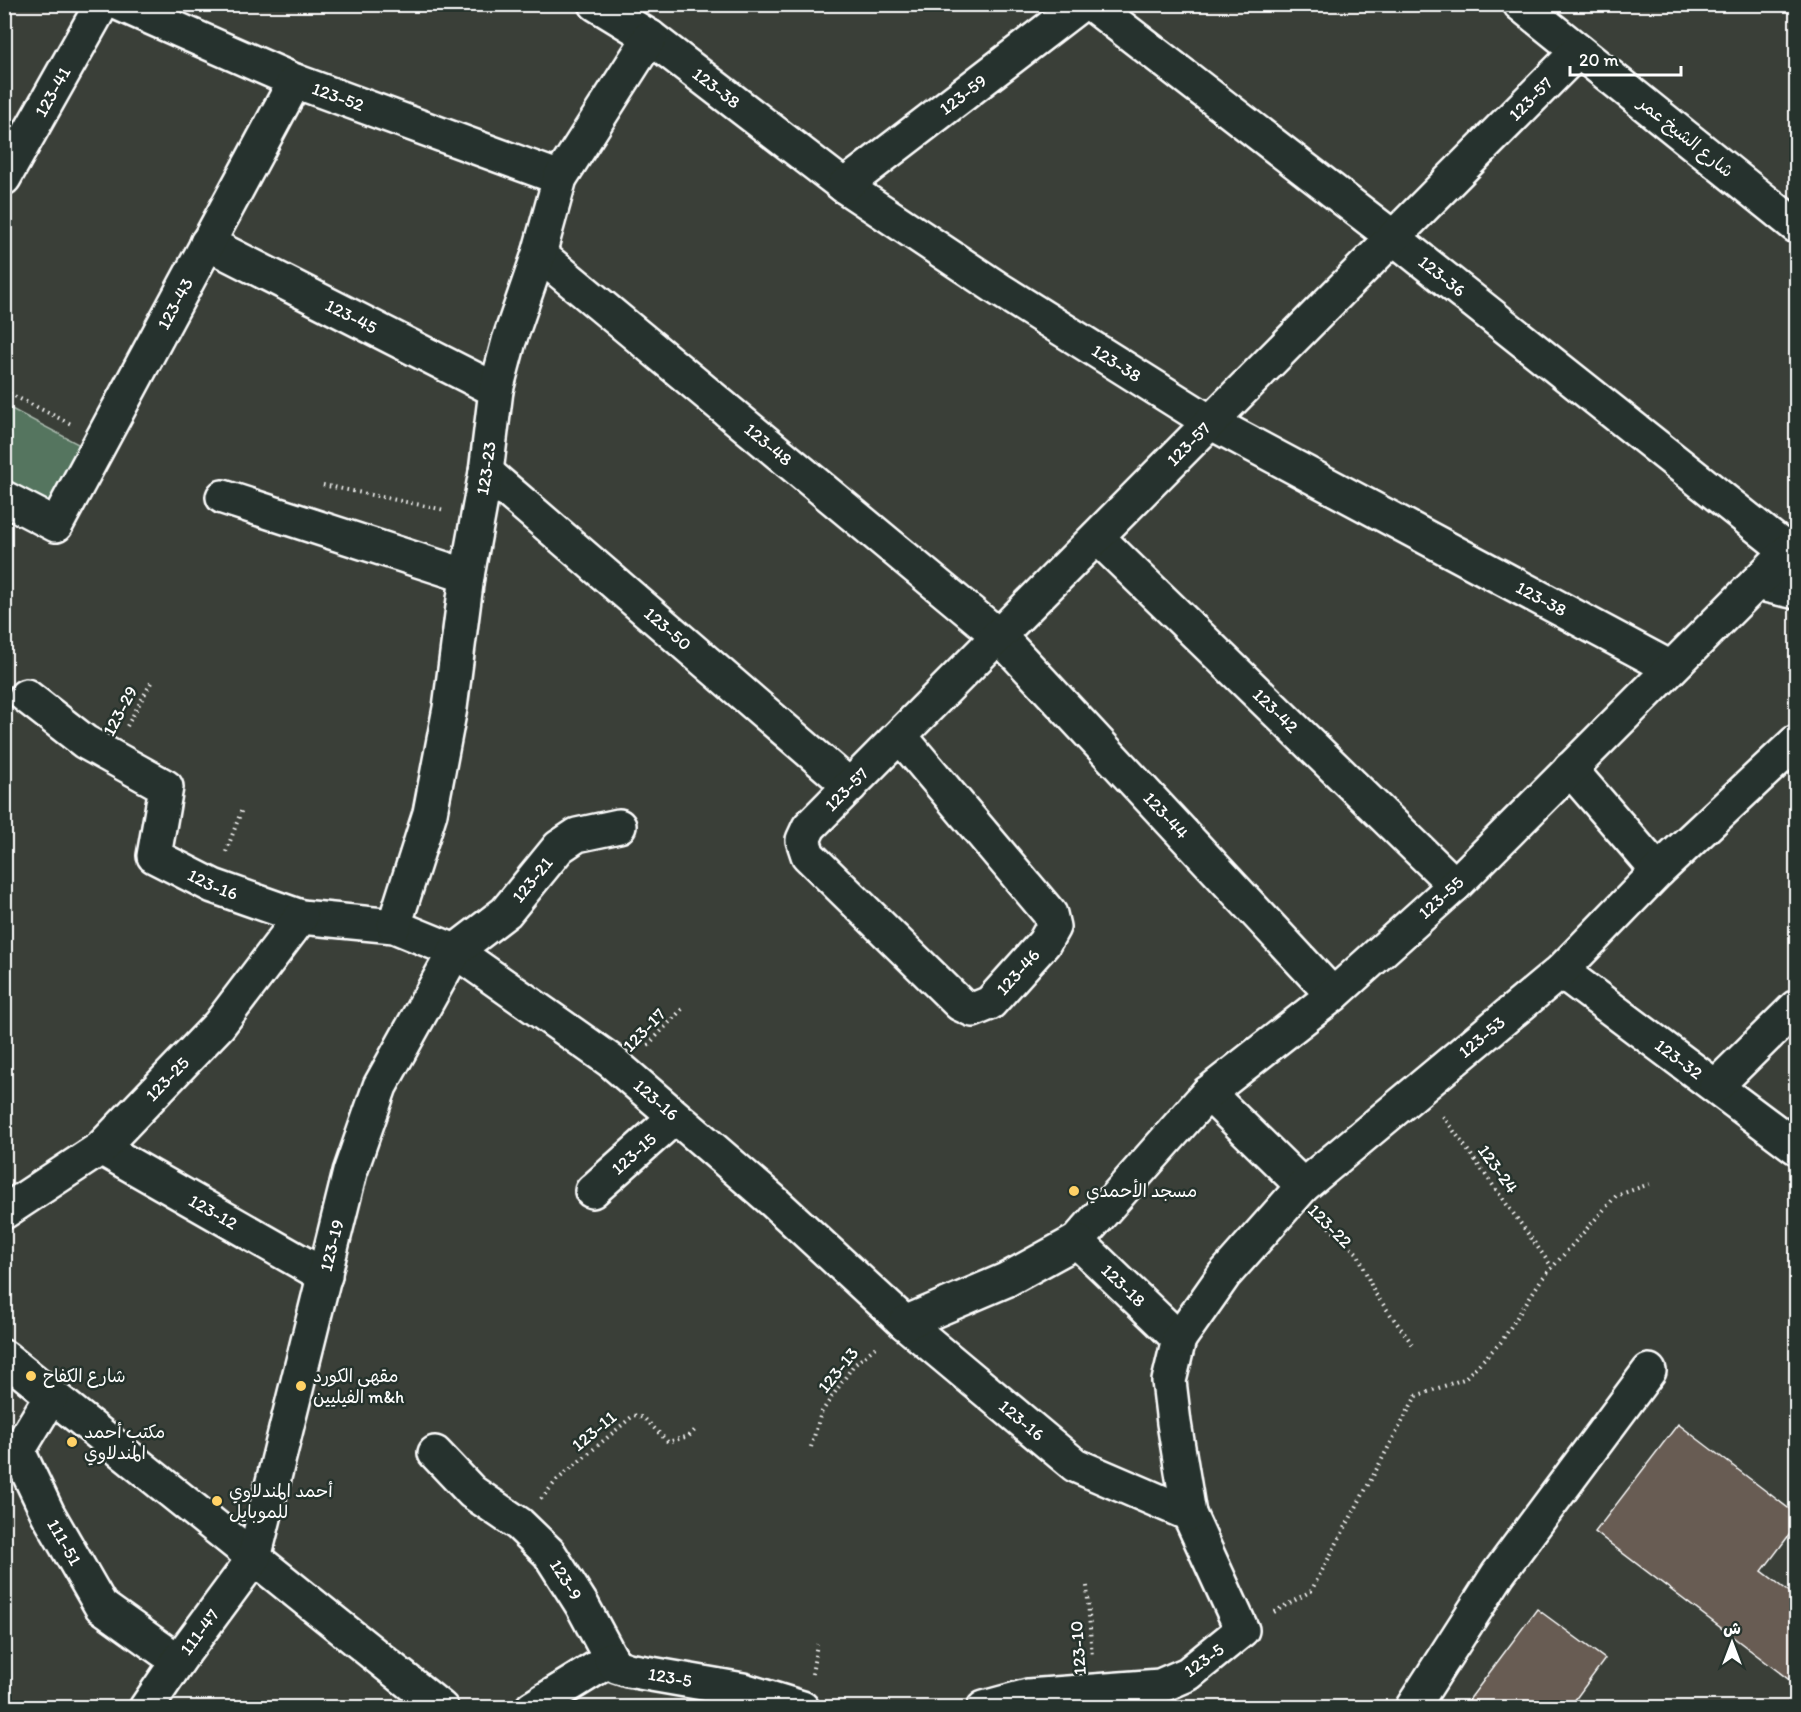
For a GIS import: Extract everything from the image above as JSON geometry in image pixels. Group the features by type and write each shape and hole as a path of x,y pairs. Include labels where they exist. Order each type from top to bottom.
{"street":[{"name":"123-41","path":"4,178 102,4"},
{"name":"123-52","path":"120,4 295,81 560,178"},
{"name":"123-38","path":"596,4 650,37 844,186 1000,291 1210,422 1671,668"},
{"name":"123-59","path":"844,186 1081,4"},
{"name":"123-36","path":"1091,4 1792,547"},
{"name":"شارع الشيخ عمر","path":"1520,4 1797,226"},
{"name":"123-23","path":"394,926 430,813 450,708 467,576 486,472 496,390 509,341 539,254 560,178 650,37"},
{"name":"123-57","path":"802,840 809,827 1578,51"},
{"name":"123-43","path":"4,498 56,525 295,81"},
{"name":"123-45","path":"207,243 496,390"},
{"name":"123-48","path":"539,254 999,636"},
{"name":"123-50","path":"486,472 850,786"},
{"path":"223,497 467,576"},
{"name":"123-42","path":"1096,537 1455,885"},
{"name":"123-55","path":"1077,1241 1208,1093 1332,995 1455,885 1792,547"},
{"path":"1756,583 1797,592"},
{"name":"123-44","path":"999,636 1332,995"},
{"name":"123-16","path":"26,696 85,742 166,787 154,856 213,886 301,917 394,926 455,951 611,1061 772,1200 905,1323 1075,1465 1189,1514"},
{"name":"123-46","path":"802,840 808,855 960,1004 973,1010 990,1003 1044,943 1053,927 1050,914 900,736"},
{"name":"123-53","path":"1179,1339 1224,1275 1302,1186 1561,970 1658,871 1797,742"},
{"path":"1570,769 1658,871"},
{"name":"123-21","path":"455,951 506,912 559,847 578,835 619,826"},
{"name":"123-25","path":"4,1212 101,1148 219,1025 301,917"},
{"name":"123-19","path":"254,1558 350,1172 380,1086 455,951"},
{"name":"123-32","path":"1561,970 1797,1147"},
{"path":"1716,1086 1797,1007"},
{"name":"123-22","path":"1208,1093 1302,1186"},
{"name":"123-15","path":"592,1191 675,1117"},
{"name":"123-12","path":"101,1148 325,1276"},
{"path":"905,1323 1006,1280 1077,1241"},
{"name":"123-18","path":"1077,1241 1179,1339"},
{"path":"1179,1339 1169,1381 1189,1514 1242,1630"},
{"path":"4,1357 441,1707"},
{"path":"1412,1707 1498,1574 1649,1371"},
{"name":"111-51","path":"52,1395 18,1452 48,1514 101,1606 178,1660"},
{"name":"123-9","path":"435,1453 472,1492 519,1524 549,1553 582,1605 611,1659"},
{"name":"111-47","path":"146,1707 254,1558"},
{"name":"123-5","path":"984,1707 1028,1696 1160,1686 1188,1674 1242,1630"},
{"path":"532,1707 611,1659"},
{"name":"123-5","path":"611,1659 616,1666 628,1670 743,1690 802,1707"}],"path":[{"path":"4,391 102,439"},
{"path":"323,485 478,516"},
{"name":"123-29","path":"111,756 153,679"},
{"path":"213,886 242,809"},
{"name":"123-17","path":"623,1072 685,1006"},
{"name":"123-24","path":"1422,1086 1552,1267"},
{"path":"1242,1630 1311,1591 1416,1396 1464,1379 1501,1342 1541,1280 1616,1196 1652,1183"},
{"name":"123-22","path":"1302,1186 1305,1204 1358,1254 1374,1292 1413,1345"},
{"name":"123-13","path":"811,1447 821,1413 853,1366 905,1323"},
{"name":"123-11","path":"519,1524 557,1480 634,1415 644,1418 668,1442 689,1436 696,1429"},
{"name":"123-10","path":"1087,1586 1094,1691"}],"green space":[{"path":"4,405 80,445 49,505 5,482"}],"building":[{"path":"1678,1424 1796,1514 1796,1526 1762,1571 1796,1597 1796,1685 1595,1532"},
{"path":"1537,1609 1605,1659 1569,1708 1463,1708"}],"place":[{"name":"مسجد الأحمدي","path":"1074,1191"},
{"name":"شارع الكفاح","path":"31,1376"},
{"name":"مقهى الكورد الفيليين m&h","path":"301,1386"},
{"name":"مكتب أحمد المندلاوي","path":"72,1442"},
{"name":"أحمد المندلاوي للموبايل","path":"217,1501"}]}
